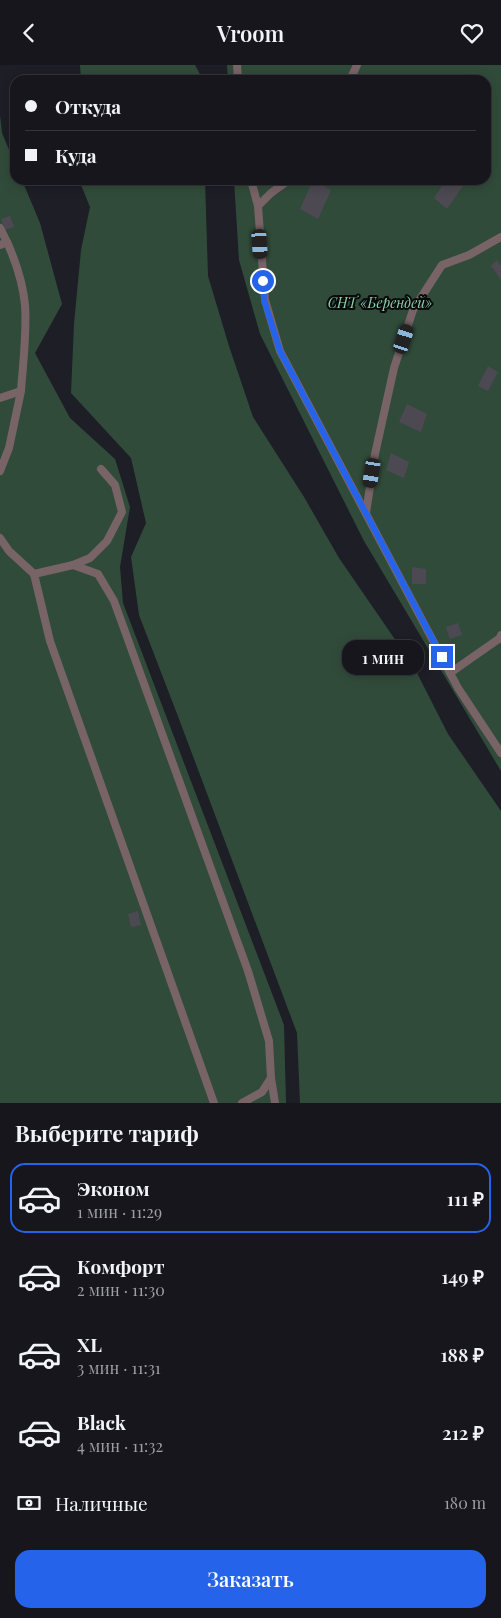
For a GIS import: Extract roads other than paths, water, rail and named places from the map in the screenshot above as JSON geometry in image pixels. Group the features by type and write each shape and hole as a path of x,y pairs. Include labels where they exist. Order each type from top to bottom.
{"lane":[{"path":"252,185 258,206 264,300 280,351 458,688 501,753"},
{"path":"258,206 282,185"},
{"path":"0,228 4,243 17,265 25,305 24,363 21,391 9,447 0,471"},
{"path":"366,513 375,454 394,368 413,310 442,265 469,255 501,237"},
{"path":"0,398 21,391"},
{"path":"34,574 73,565 90,558 107,541 122,512 115,485 101,469"},
{"path":"0,538 9,551 34,574 50,641 214,1103"},
{"path":"73,565 98,574 114,601 248,971 269,1041 271,1078 275,1103"},
{"path":"450,673 500,638 501,635"},
{"path":"242,1103 262,1092 271,1078"}],"park label":[{"name":"СНТ «Берендей»","path":"380,302"}]}
